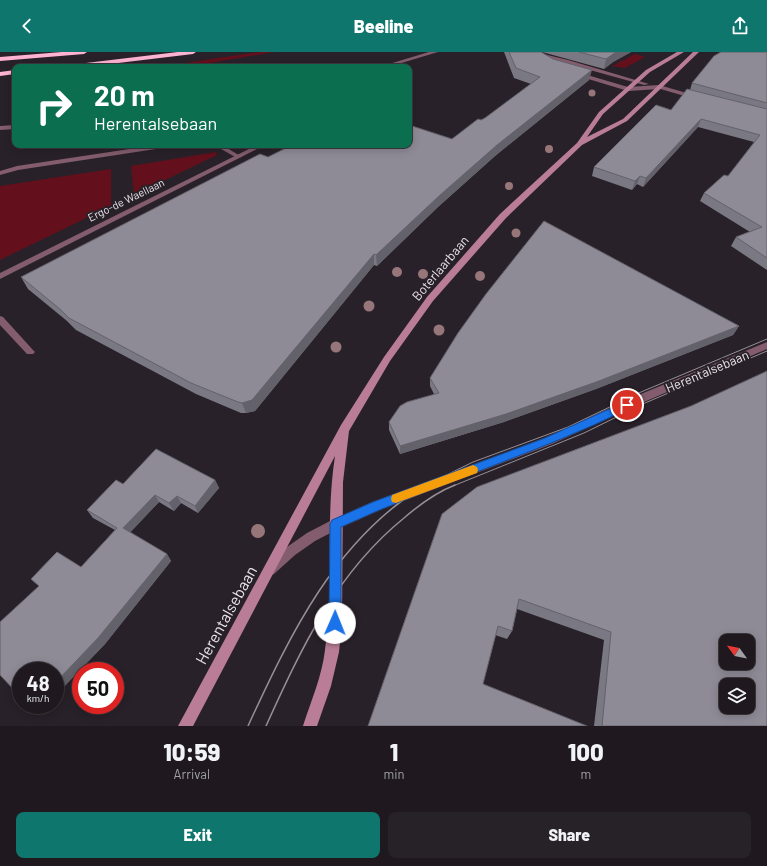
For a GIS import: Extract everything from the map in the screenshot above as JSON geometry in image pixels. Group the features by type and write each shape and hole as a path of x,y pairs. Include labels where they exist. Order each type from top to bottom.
{"highway":[{"path":"0,59 84,52"},
{"path":"94,64 193,52"},
{"path":"0,74 12,72"}],"main road":[{"name":"Boterlaarbaan","path":"266,574 345,428 387,359 430,299 503,216 579,144 601,113 648,71 681,52"},
{"name":"Boterlaarbaan","path":"579,144 625,120 696,52"},
{"name":"Boterlaarbaan","path":"336,524 337,482 345,428"},
{"path":"310,726 324,686 332,652 335,623 336,524"},
{"name":"Herentalsebaan","path":"185,726 266,574"}],"street":[{"path":"393,64 435,52"},
{"path":"528,52 548,63"},
{"path":"528,52 703,99"},
{"path":"569,71 628,89 659,87"},
{"path":"0,128 12,127"},
{"path":"0,173 17,168 149,148"},
{"path":"222,148 239,157"},
{"name":"Ergo-de Waellaan","path":"0,276 256,148"},
{"path":"0,319 30,352"},
{"name":"Herentalsebaan","path":"266,574 291,551 311,537 336,524 376,506 548,441 640,399 767,345"}],"shaded area":[{"path":"260,52 274,52 204,64 178,64"},
{"path":"635,54 645,57 625,68 612,66"},
{"path":"216,152 217,155 134,195 131,166"},
{"path":"111,169 111,206 0,260 0,186"}],"building":[{"path":"509,52 541,52 553,59 592,70 497,145 439,196 376,255 374,254 252,400 242,403 238,402 191,383 69,318 21,277 260,154 268,157 286,148 412,148 412,126 452,139 478,119 481,120 485,118 540,77 516,68"},
{"path":"579,52 616,52 606,59"},
{"path":"721,52 767,52 767,103 692,83 714,56"},
{"path":"687,89 767,109 767,258 736,237 762,227 704,193 724,175 728,176 760,135 701,119 646,178 640,176 635,181 594,167 656,105 671,110"},
{"path":"544,221 739,326 599,381 506,414 400,446 389,422 400,406 407,402 439,393 430,378 458,333 486,294"},
{"path":"767,371 767,726 602,726 611,632 519,599 512,631 498,626 483,684 587,726 368,726 442,514 477,487 691,406"},
{"path":"156,449 215,480 195,506 177,496 169,503 155,495 123,528 167,554 98,638 75,662 72,662 72,665 64,674 64,662 12,662 12,688 0,675 0,622 39,586 31,579 57,552 81,567 117,528 87,510 116,480 123,484"}],"tram line":[{"path":"424,486 473,462 568,427 641,392 767,339"},
{"path":"453,486 584,433 645,403 767,351"},
{"path":"248,726 299,623 319,591 341,561 365,533 393,507 425,485"},
{"path":"266,726 293,668 323,613 340,587 380,539 422,504 435,495 455,485"}],"slow traffic":[{"path":"396,499 473,470"}],"route":[{"path":"335,623 336,524 376,506 548,441 627,405"}]}
